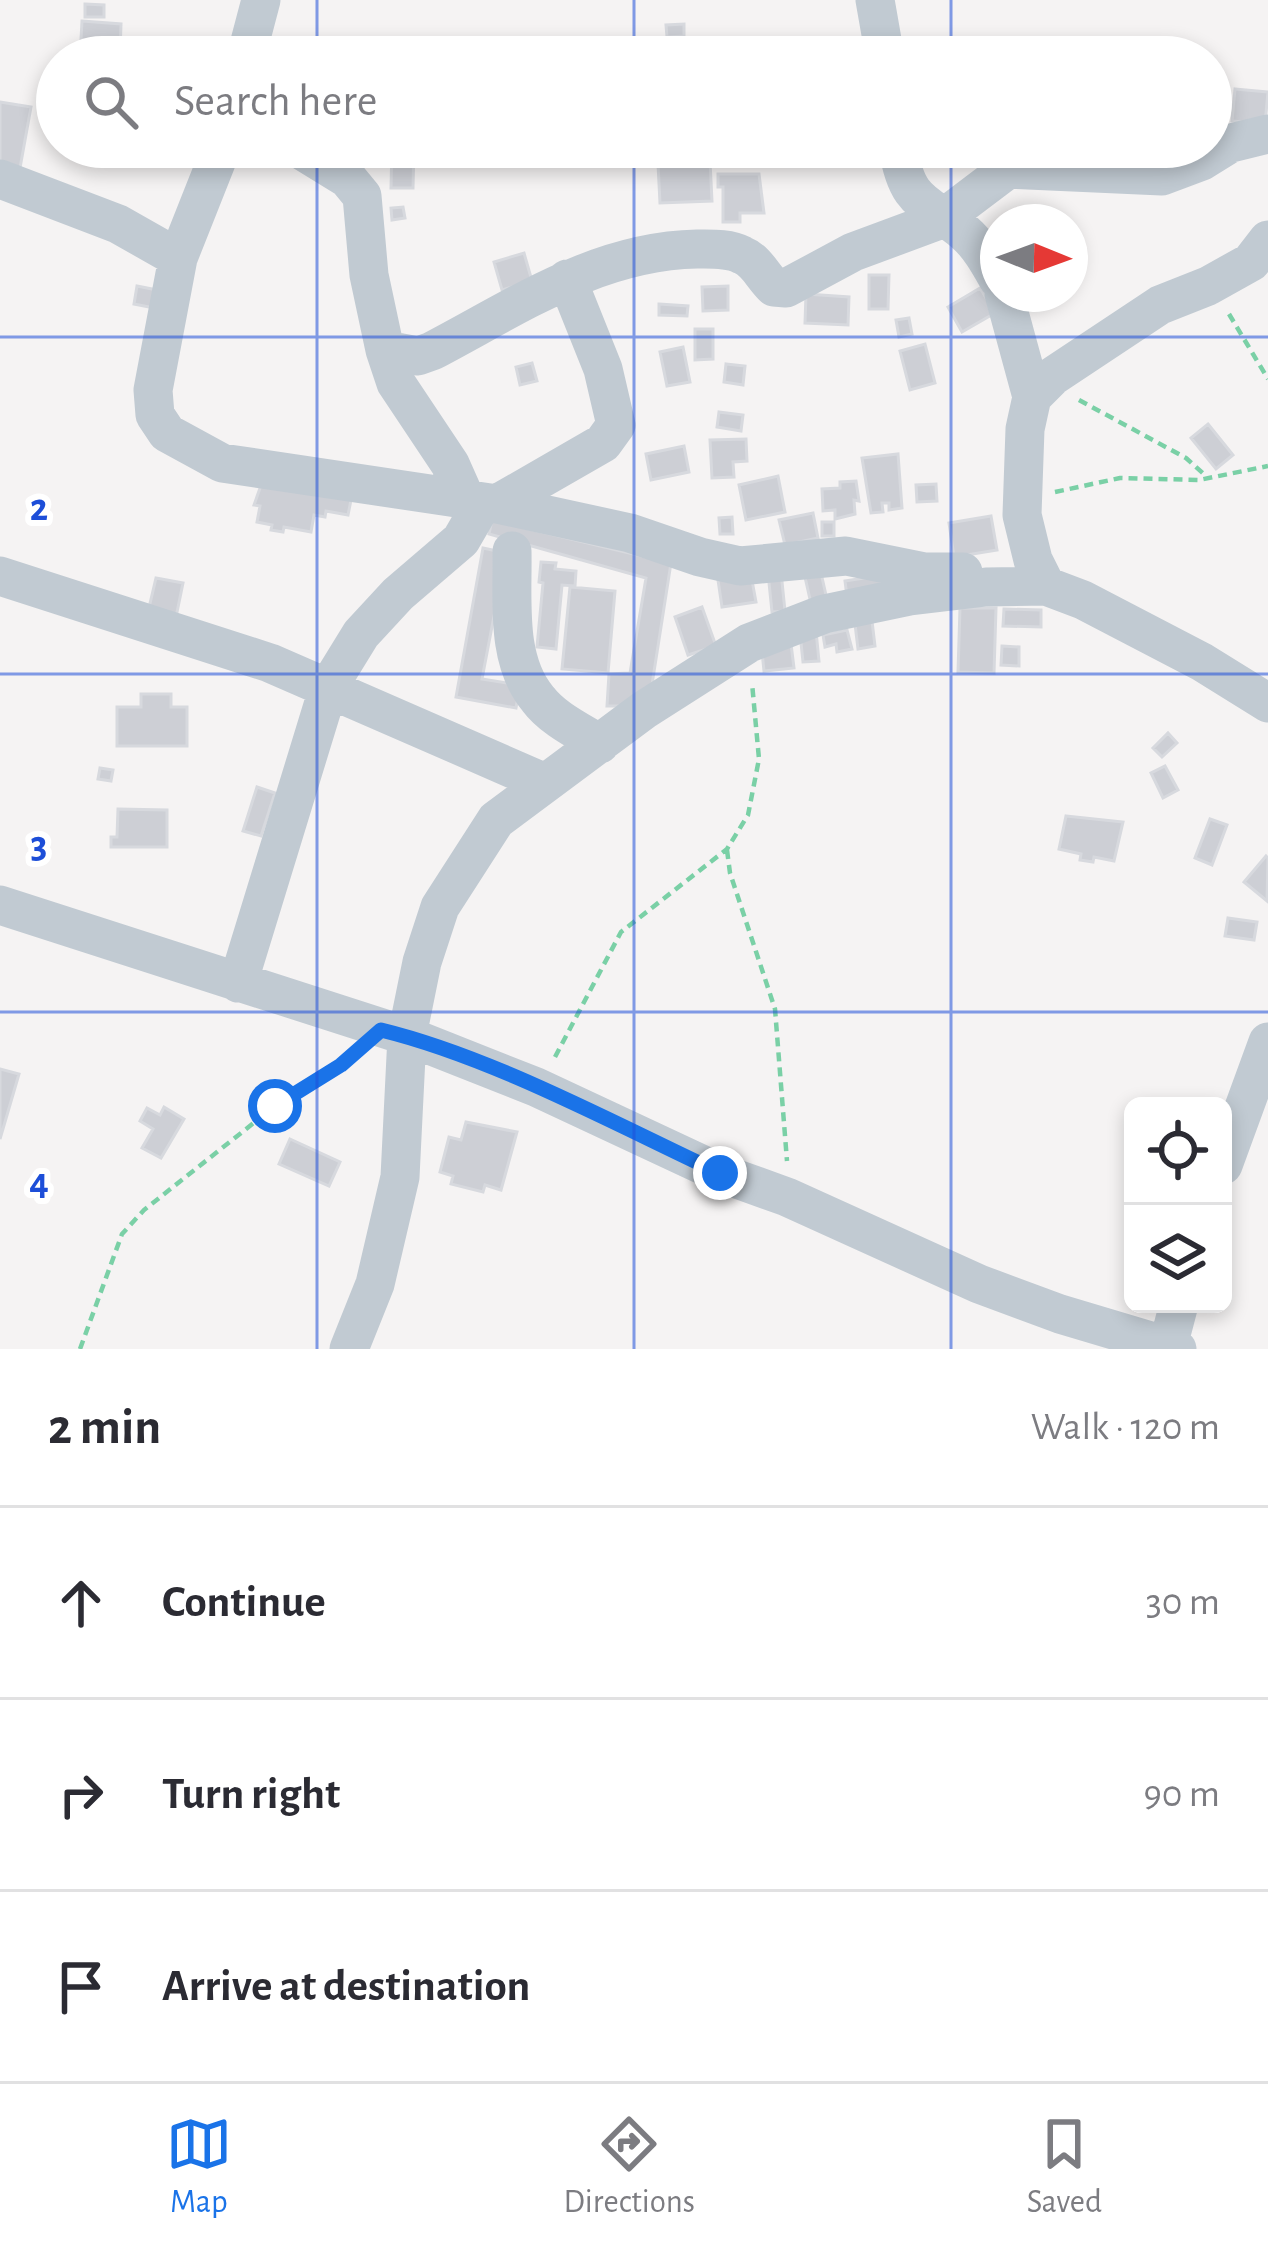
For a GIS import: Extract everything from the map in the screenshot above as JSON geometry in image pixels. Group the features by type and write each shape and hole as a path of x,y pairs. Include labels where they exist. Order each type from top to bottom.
{"street":[{"path":"252,36 261,0"},
{"path":"875,0 881,36"},
{"path":"1232,142 1268,134"},
{"path":"214,168 178,258 153,390 155,415 167,433 222,464 482,502 630,533 740,566 846,556 947,573 1040,573 1268,703"},
{"path":"330,168 362,196 369,274 396,382 450,464 482,502"},
{"path":"903,168 914,196 965,233 980,254"},
{"path":"385,350 418,356 432,351 567,279 631,256 712,248 740,253 774,287 786,287 854,252 942,219 1008,170 1162,176 1183,168"},
{"path":"0,178 118,224 178,258"},
{"path":"1040,573 1022,515 1025,428 1042,387 1160,305 1251,262 1268,240"},
{"path":"238,983 329,686 361,634 398,594 461,540 482,502 603,442 616,425 603,370 567,279"},
{"path":"1011,312 1042,387"},
{"path":"512,551 513,631 519,665 536,698 600,744"},
{"path":"350,1349 375,1284 400,1177 394,1033 440,907 496,820 644,710 749,644 824,614 910,596 986,587 1040,573"},
{"path":"0,576 329,686 543,782"},
{"path":"0,905 394,1033 536,1088 720,1173 787,1196 979,1284 1060,1314 1173,1347 1178,1313"},
{"path":"1232,1140 1268,1042"}],"path":[{"path":"1208,286 1268,379"},
{"path":"1042,387 1186,458 1209,479"},
{"path":"1022,515 1031,503 1084,484 1120,478 1209,479 1268,466"},
{"path":"536,1088 573,1028 621,932 727,849 748,815 759,758 749,644"},
{"path":"727,849 730,873 775,1009 787,1128 787,1196"},
{"path":"80,1349 122,1234 144,1210 275,1106 394,1033"}],"building":[{"path":"85,4 104,5 104,17 85,17"},
{"path":"82,21 121,24 121,36 81,36"},
{"path":"684,24 684,36 667,36 666,25"},
{"path":"1235,89 1268,92 1265,124 1232,121"},
{"path":"0,102 31,107 20,168 0,164"},
{"path":"391,168 413,168 413,188 391,188"},
{"path":"658,168 710,168 712,201 660,203"},
{"path":"718,174 759,174 764,213 740,213 740,222 723,222 723,187 718,187"},
{"path":"403,207 405,218 392,220 391,208"},
{"path":"524,253 532,281 502,290 494,262"},
{"path":"869,275 889,275 888,309 869,309"},
{"path":"137,286 157,290 154,308 134,304"},
{"path":"728,286 728,310 703,311 702,287"},
{"path":"980,288 980,312 995,313 962,332 948,307"},
{"path":"806,294 849,297 848,325 805,323"},
{"path":"659,304 688,306 687,316 659,315"},
{"path":"909,318 912,334 899,337 896,320"},
{"path":"695,329 713,329 713,359 695,360"},
{"path":"925,344 935,383 910,390 900,351"},
{"path":"683,347 690,382 667,386 660,352"},
{"path":"532,363 537,381 520,385 516,367"},
{"path":"726,364 745,366 743,385 724,382"},
{"path":"719,412 743,415 741,431 717,427"},
{"path":"1208,424 1233,455 1216,469 1191,438"},
{"path":"746,439 747,461 733,462 734,477 712,478 710,440"},
{"path":"684,446 689,472 651,480 646,454"},
{"path":"898,454 902,508 889,510 889,503 882,503 883,512 871,513 862,458"},
{"path":"265,474 353,490 348,515 326,511 325,517 314,515 311,532 284,527 283,532 271,530 272,525 257,522 260,506 254,505"},
{"path":"778,476 785,512 746,520 739,485"},
{"path":"856,481 859,501 854,500 855,514 835,519 835,510 823,511 822,489"},
{"path":"936,484 937,501 917,502 916,485"},
{"path":"813,513 818,538 785,545 779,520"},
{"path":"991,516 997,550 954,557 949,523"},
{"path":"732,517 733,534 720,534 719,518"},
{"path":"492,520 671,563 651,691 631,706 607,706 609,674 630,673 646,578 489,534"},
{"path":"822,522 834,522 834,536 822,536"},
{"path":"483,548 506,553 482,679 520,685 516,708 456,697"},
{"path":"541,562 576,571 575,586 562,585 556,649 537,647"},
{"path":"781,572 785,611 772,612 768,573"},
{"path":"821,573 828,604 812,608 805,577"},
{"path":"751,575 756,602 722,607 718,580"},
{"path":"883,575 886,598 848,604 845,581"},
{"path":"156,578 183,583 176,617 148,612"},
{"path":"570,587 615,591 608,673 562,669"},
{"path":"702,607 716,646 688,655 675,617"},
{"path":"960,608 996,608 994,673 958,672"},
{"path":"1004,609 1041,610 1041,627 1003,626"},
{"path":"872,621 875,646 858,649 855,624"},
{"path":"847,630 852,649 837,652 836,644 825,647 823,635"},
{"path":"816,631 819,661 803,662 800,633"},
{"path":"790,636 794,668 764,671 761,642"},
{"path":"1002,646 1019,647 1019,666 1001,665"},
{"path":"141,694 171,694 171,707 187,707 187,746 117,746 117,707 141,707"},
{"path":"1168,733 1177,743 1162,757 1153,748"},
{"path":"1165,766 1178,790 1163,798 1151,773"},
{"path":"100,768 113,770 111,781 98,779"},
{"path":"257,787 275,793 261,836 243,831"},
{"path":"118,809 167,810 167,847 111,847 111,837 117,837"},
{"path":"1066,816 1123,822 1114,861 1080,860 1081,854 1059,849"},
{"path":"1210,819 1227,825 1212,865 1195,858"},
{"path":"1268,858 1267,901 1244,882"},
{"path":"1228,918 1257,922 1254,940 1225,936"},
{"path":"0,1069 19,1074 0,1139"},
{"path":"164,1107 184,1119 161,1158 142,1148 153,1129 140,1121 147,1108 160,1115"},
{"path":"466,1122 517,1132 501,1190 485,1185 483,1192 451,1184 453,1176 440,1172 449,1137 461,1140"},
{"path":"290,1139 340,1162 329,1186 279,1164"}],"route":[{"path":"275,1106 341,1065 381,1030 536,1088 720,1173"}]}
